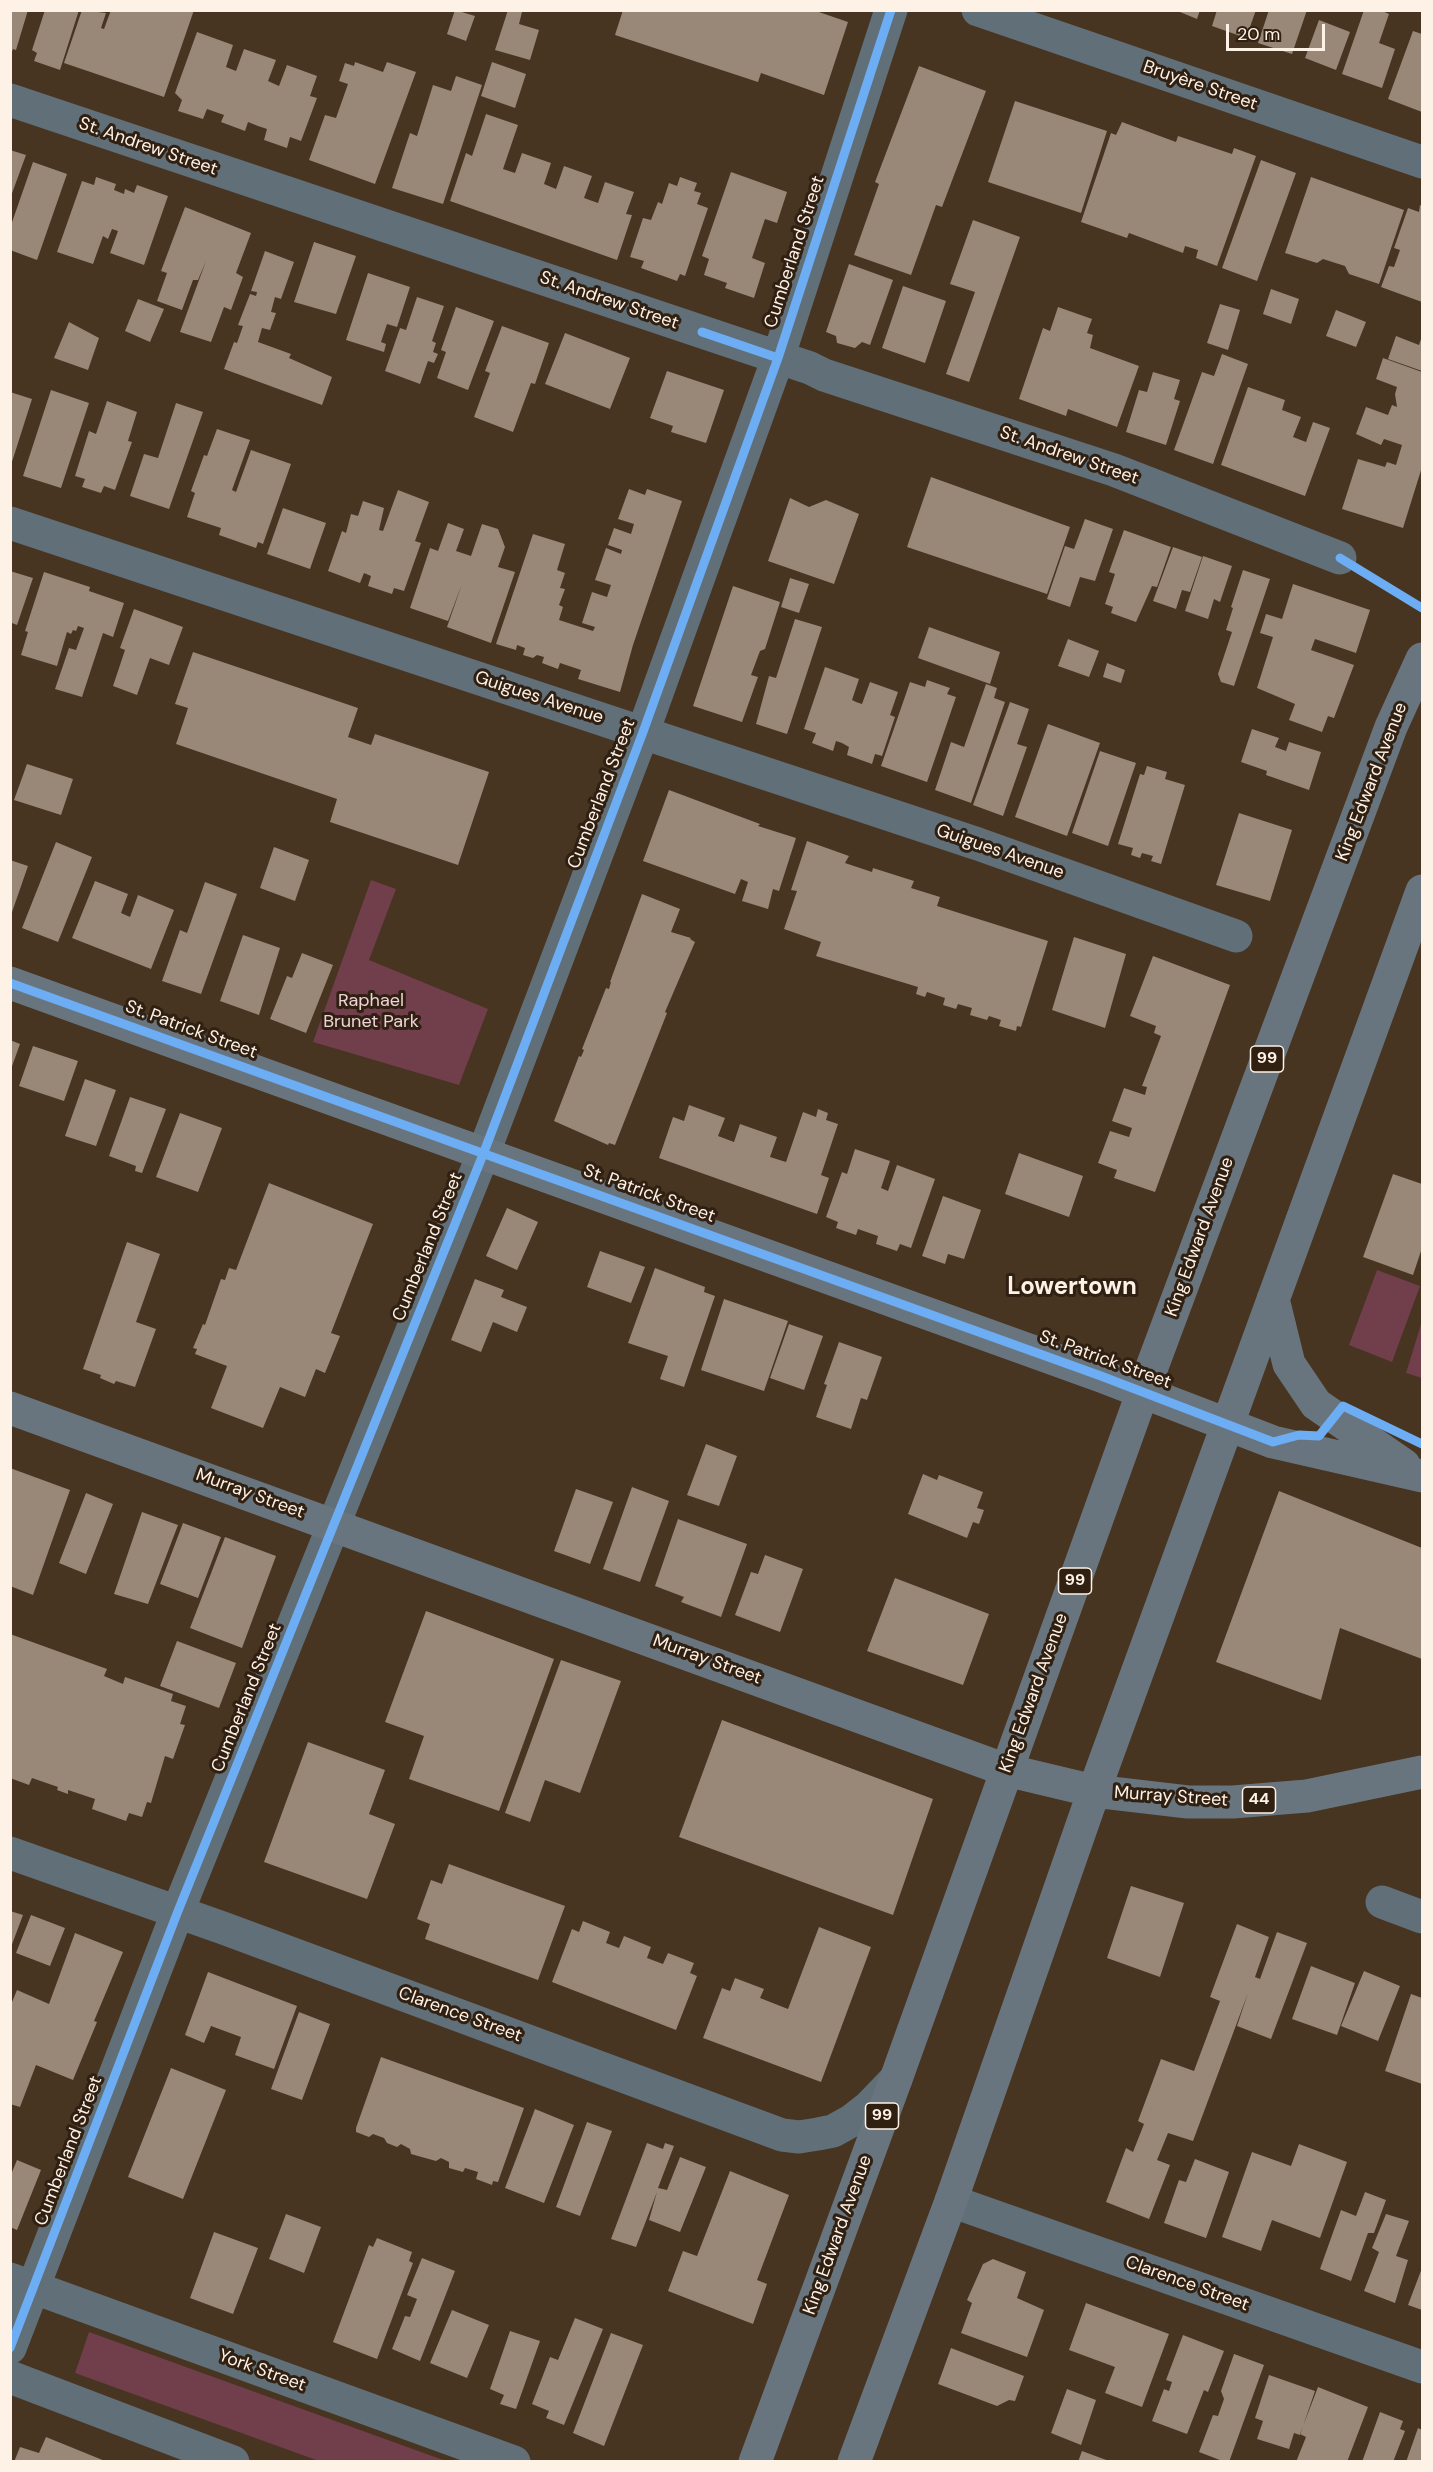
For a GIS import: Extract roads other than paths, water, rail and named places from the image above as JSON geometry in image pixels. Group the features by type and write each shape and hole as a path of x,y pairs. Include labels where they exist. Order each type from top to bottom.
{"main road":[{"name":"King Edward Avenue","path":"754,2462 896,2079 1143,1391 1391,728 1422,659"},
{"path":"1391,728 1422,693"},
{"path":"854,2462 951,2201 1094,1791 1273,1299 1413,948 1422,891"},
{"name":"St. Patrick Street","path":"10,983 1143,1391 1273,1442 1420,1475"},
{"path":"1273,1299 1289,1364 1316,1404 1420,1475"},
{"name":"Murray Street","path":"10,1408 335,1524 1006,1770 1094,1791 1188,1802 1233,1802 1307,1796 1422,1772"}],"street":[{"name":"Cumberland Street","path":"10,2348 22,2284 178,1911 335,1524 484,1152 644,732 778,358 891,10"},
{"name":"Bruyère Street","path":"978,10 1422,162"},
{"name":"St. Andrew Street","path":"10,100 824,375 1114,470 1340,558"},
{"name":"Guigues Avenue","path":"10,524 978,844 1236,936"},
{"name":"Clarence Street","path":"10,1853 178,1911 782,2135 799,2137 832,2131 851,2121 869,2107 896,2079"},
{"path":"1382,1902 1422,1917"},
{"name":"Clarence Street","path":"951,2201 1422,2367"},
{"name":"York Street","path":"22,2284 514,2462"},
{"path":"10,2377 233,2462"}],"district":[{"name":"Lowertown","path":"1072,1288"}],"park label":[{"name":"Raphael Brunet Park","path":"371,1011"}]}
